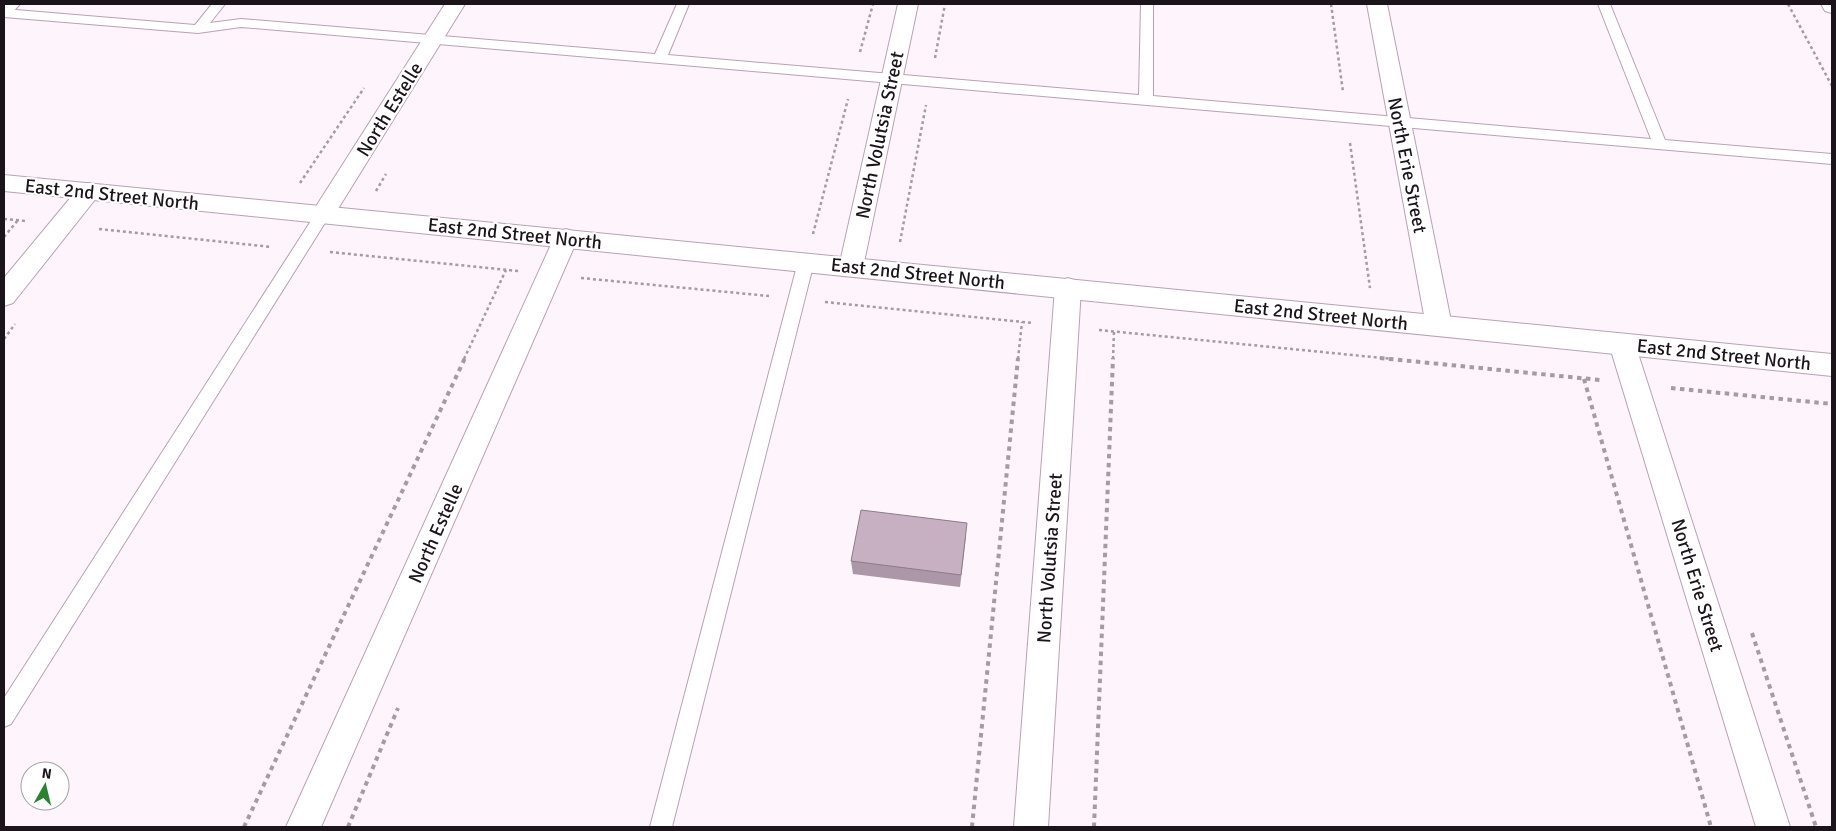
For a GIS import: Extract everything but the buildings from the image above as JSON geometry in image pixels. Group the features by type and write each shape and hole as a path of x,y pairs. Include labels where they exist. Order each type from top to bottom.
{"street":[{"path":"4,12 10,4"},
{"name":"North Estelle","path":"323,214 455,4"},
{"name":"North Volutsia Street","path":"851,267 908,4"},
{"name":"North Erie Street","path":"1377,4 1439,326"},
{"name":"East 2nd Street North","path":"4,183 1832,365"},
{"path":"4,296 89,191"},
{"name":"North Estelle","path":"303,827 566,238"},
{"name":"North Volutsia Street","path":"1031,827 1068,288"},
{"name":"North Erie Street","path":"1622,344 1773,827"}],"lane":[{"path":"198,29 219,4"},
{"path":"659,60 683,4"},
{"path":"1146,101 1147,4"},
{"path":"1604,4 1660,144"},
{"path":"4,12 198,29 241,23 432,41 1832,159"},
{"path":"4,717 323,214"},
{"path":"661,827 806,262"}],"path":[{"path":"813,234 873,4"},
{"path":"900,242 946,4"},
{"path":"1331,4 1370,288"},
{"path":"1788,4 1832,86"},
{"path":"300,183 366,86"},
{"path":"4,219 1832,404"},
{"path":"4,236 18,220"},
{"path":"244,827 506,270"},
{"path":"972,827 1022,322"},
{"path":"1094,827 1114,331"},
{"path":"1584,378 1711,827"}]}
